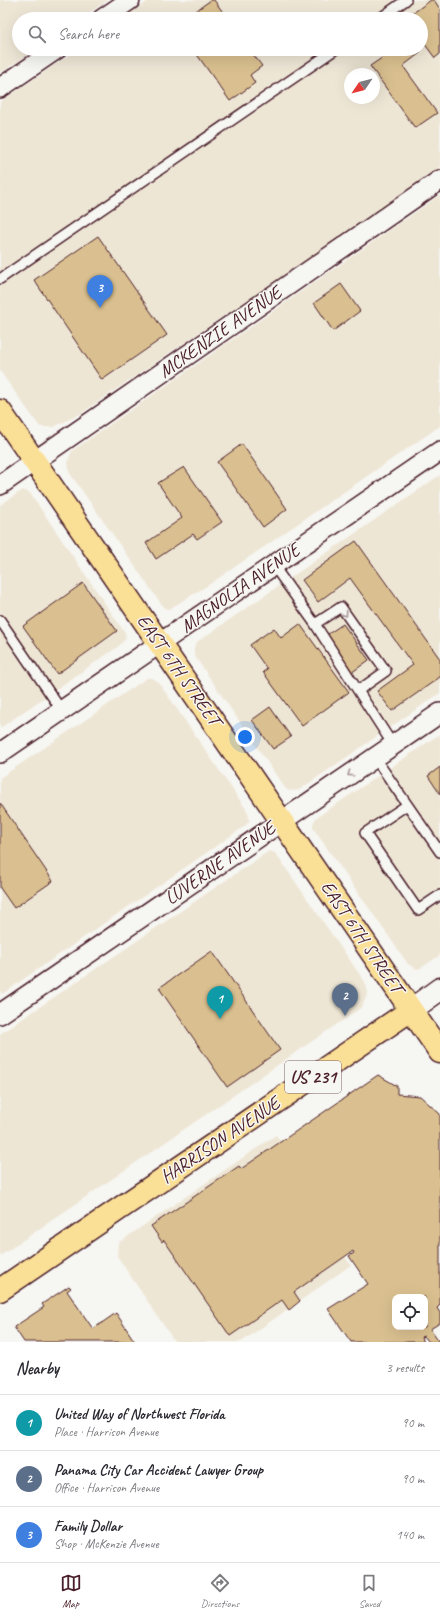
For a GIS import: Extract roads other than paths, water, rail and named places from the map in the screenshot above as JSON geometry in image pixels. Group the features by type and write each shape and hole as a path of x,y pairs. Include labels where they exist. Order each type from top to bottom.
{"main road":[{"name":"EAST 6TH STREET","path":"0,411 440,1052"},
{"name":"HARRISON AVENUE","path":"0,1290 411,1010"}],"street":[{"path":"112,12 130,0"},
{"path":"0,88 47,56"},
{"name":"MCKENZIE AVENUE","path":"0,485 440,180"},
{"name":"MAGNOLIA AVENUE","path":"0,753 440,451"},
{"name":"LUVERNE AVENUE","path":"0,1014 440,713"},
{"name":"HARRISON AVENUE","path":"411,1010 440,989"}],"lane":[{"path":"389,12 406,0"},
{"path":"0,279 326,56"},
{"path":"273,565 315,624 359,690 393,745"},
{"path":"315,624 341,607 386,671 359,690"},
{"path":"0,620 62,710"},
{"path":"374,758 440,852"},
{"path":"407,804 365,833 418,910 440,895"}],"place":[{"name":"Family Dollar","path":"100,308"},
{"name":"Panama City Car Accident Lawyer Group","path":"345,1016"},
{"name":"United Way of Northwest Florida","path":"220,1019"}]}
